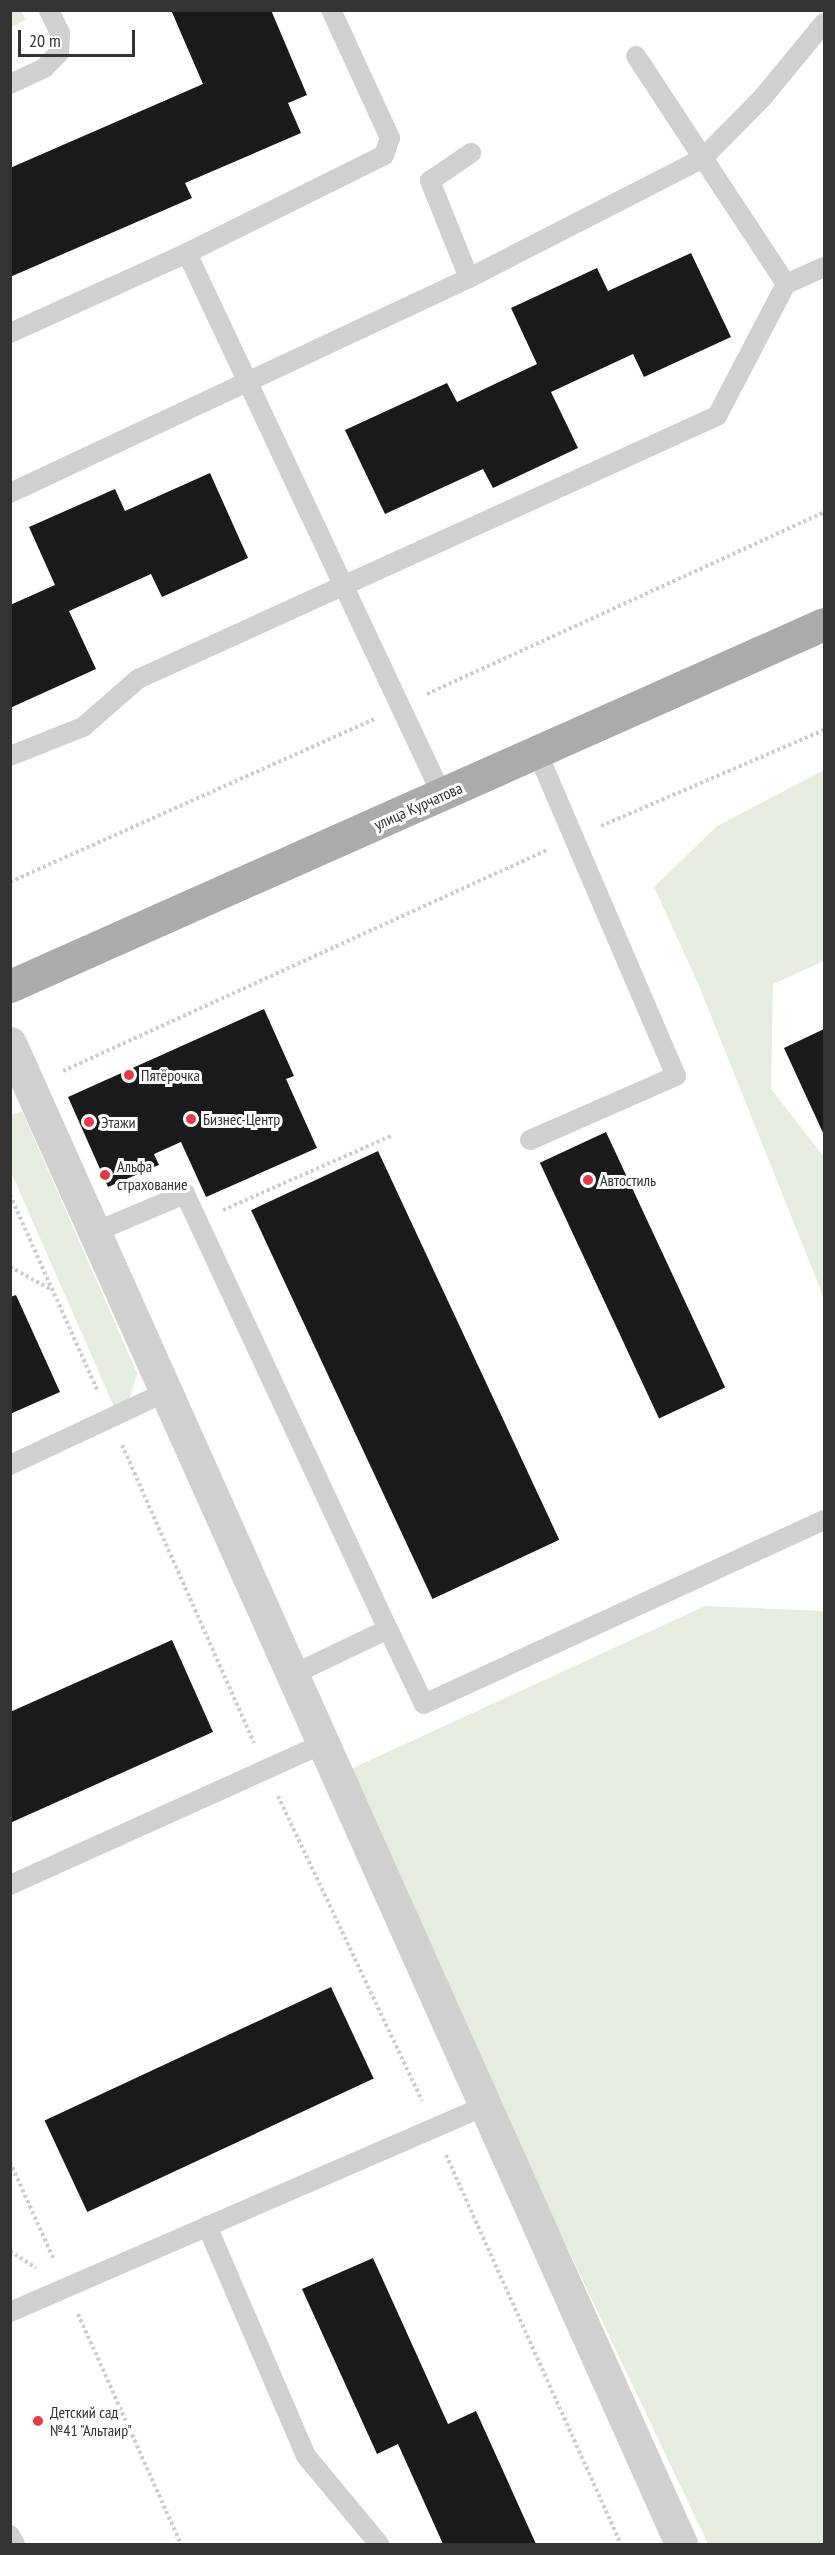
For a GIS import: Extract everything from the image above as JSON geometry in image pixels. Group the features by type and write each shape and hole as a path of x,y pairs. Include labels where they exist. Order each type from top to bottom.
{"main road":[{"name":"улица Курчатова","path":"10,986 825,624"}],"street":[{"path":"10,1043 681,2544"}],"lane":[{"path":"10,84 44,68 59,53 60,33 49,10"},
{"path":"10,333 187,253 384,155 390,138 331,10"},
{"path":"10,493 468,278 703,158 763,97 825,23"},
{"path":"636,56 786,284"},
{"path":"468,278 430,181 471,153"},
{"path":"187,253 441,795"},
{"path":"10,756 83,727 138,679 717,416 786,284 825,267"},
{"path":"530,1140 676,1076 537,752"},
{"path":"95,1232 185,1194 424,1704 825,1520"},
{"path":"10,1465 166,1392"},
{"path":"292,1675 388,1629"},
{"path":"10,1885 323,1744"},
{"path":"10,2312 484,2106"},
{"path":"207,2226 306,2456 379,2544"},
{"path":"10,2535 15,2544"}],"path":[{"path":"30,1086 574,838 825,730"},
{"path":"198,1221 391,1136"},
{"path":"10,1195 266,1770 434,2128 621,2544"},
{"path":"10,1267 53,1291"},
{"path":"10,2162 181,2544"}],"shaded area":[{"path":"10,11 21,11 26,20 11,27"},
{"path":"824,770 824,961 773,984 771,1089 824,1157 824,1298 699,986 654,887 717,826"},
{"path":"22,1111 137,1373 130,1397 115,1409 11,1172 10,1116"},
{"path":"705,1606 824,1611 824,2544 708,2544 342,1773"}],"building":[{"path":"171,10 271,10 307,95 288,103 301,133 185,183 192,198 10,277 10,168 203,84"},
{"path":"691,253 731,337 644,377 633,354 551,392 578,448 493,488 483,469 385,514 345,430 447,383 457,402 537,364 511,308 597,268 608,291"},
{"path":"210,473 248,558 162,597 151,574 69,611 96,669 10,708 10,605 55,585 29,527 115,489 125,511"},
{"name":"Бизнес-Центр","path":"264,1009 294,1076 286,1079 317,1148 206,1197 181,1142 154,1154 159,1165 108,1187 68,1097"},
{"path":"824,1029 824,1135 784,1048"},
{"path":"606,1132 725,1388 659,1418 540,1163"},
{"path":"378,1151 559,1540 432,1599 251,1210"},
{"path":"16,1295 60,1392 10,1414 10,1297"},
{"path":"172,1640 213,1732 10,1823 10,1712"},
{"path":"331,1987 374,2079 87,2212 45,2121"},
{"path":"373,2258 448,2424 476,2411 536,2544 443,2544 398,2444 377,2454 302,2289"}],"place":[{"name":"Пятёрочка","path":"129,1075"},
{"name":"Бизнес-Центр","path":"191,1119"},
{"name":"Этажи","path":"89,1122"},
{"name":"Альфа страхование","path":"105,1175"},
{"name":"Автостиль","path":"588,1180"},
{"name":"Детский сад №41 \"Альтаир\"","path":"38,2421"}]}
